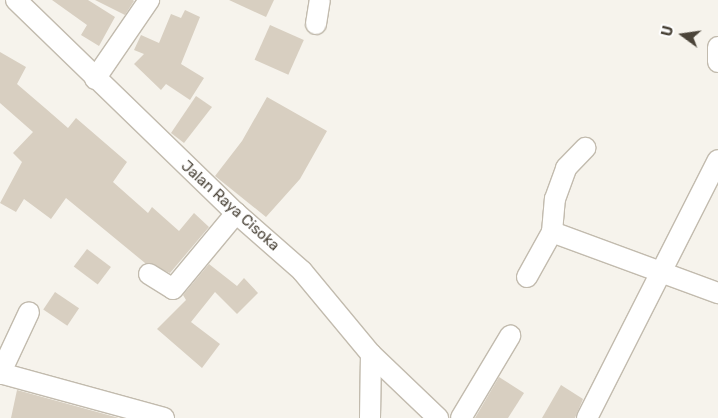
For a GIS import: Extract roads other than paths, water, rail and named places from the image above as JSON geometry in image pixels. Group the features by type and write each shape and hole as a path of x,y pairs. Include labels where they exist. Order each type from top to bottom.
{"street":[{"name":"Jalan Raya Cisoka","path":"16,0 95,79 236,213 302,271 371,354 438,418"},
{"path":"95,79 149,0"},
{"path":"316,24 320,0"},
{"path":"718,47 718,62"},
{"path":"528,277 552,232 555,200 566,168 585,148"},
{"path":"587,418 718,160"},
{"path":"149,274 173,289 236,213"},
{"path":"552,232 718,293"},
{"path":"29,312 0,373 164,418"},
{"path":"461,418 510,336"},
{"path":"370,418 371,354"}]}
